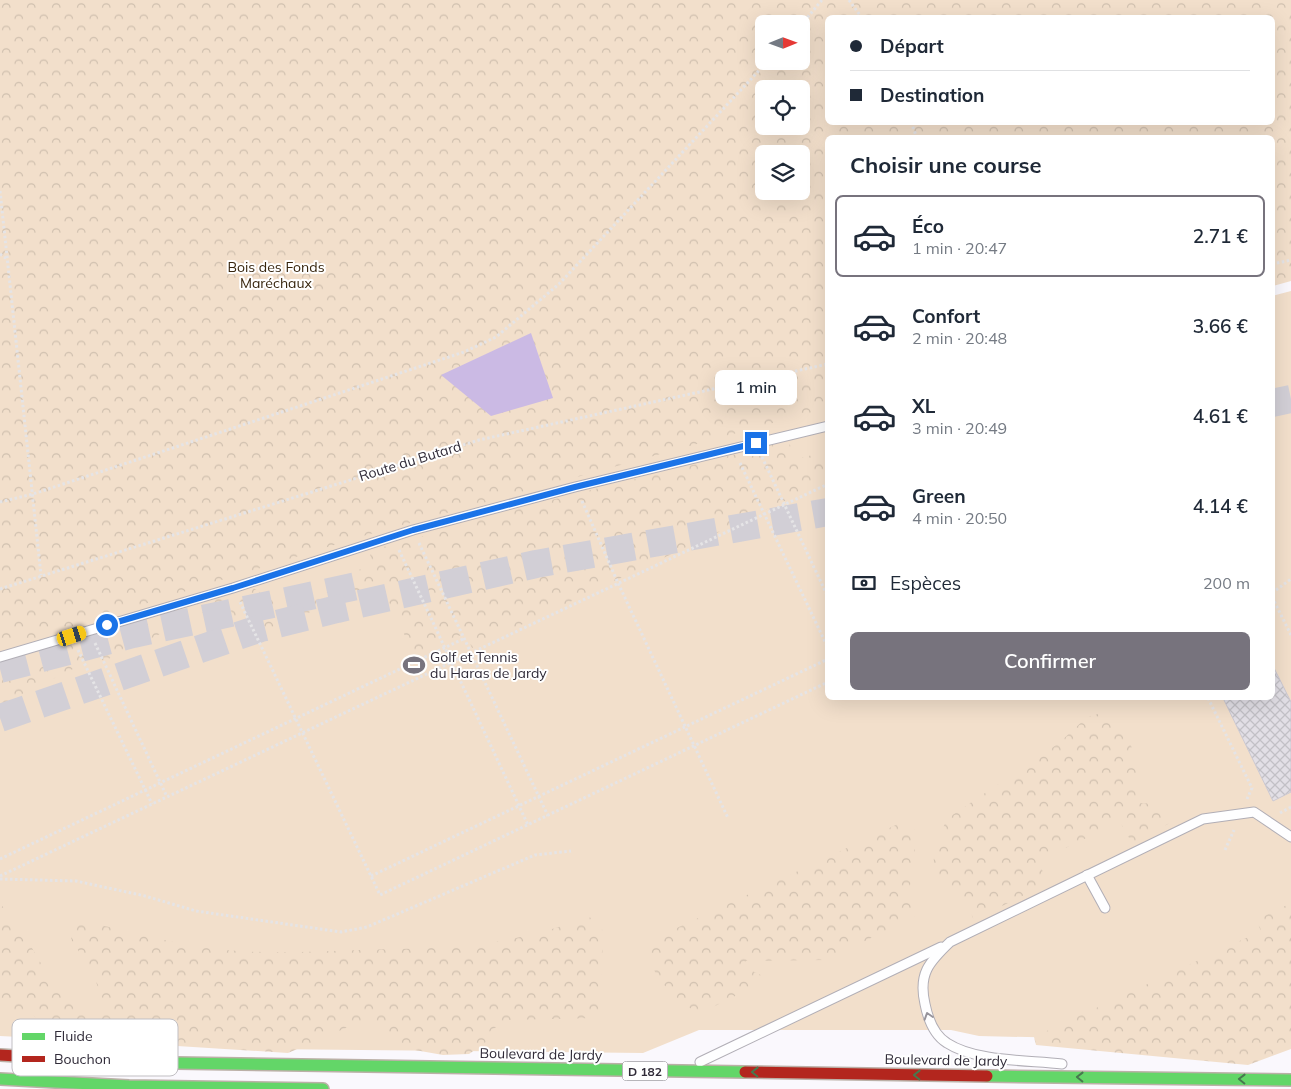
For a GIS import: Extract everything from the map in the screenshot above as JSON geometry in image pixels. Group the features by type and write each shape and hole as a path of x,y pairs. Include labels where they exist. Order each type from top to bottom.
{"main road":[{"name":"Boulevard de Jardy","path":"178,1064 1291,1080"},
{"path":"0,1079 53,1085 324,1089"}],"lane":[{"path":"0,657 233,588 413,530 575,487 825,427"},
{"path":"682,1071 1203,819 1254,812 1291,837"},
{"path":"1087,874 1105,908"},
{"path":"950,942 930,961 922,991 929,1022 946,1042 973,1054 1069,1064"},
{"path":"1098,1068 1204,1079"}],"path":[{"path":"809,15 822,0"},
{"path":"850,0 860,15"},
{"path":"0,502 33,494 464,352 496,337 559,284 760,70"},
{"path":"0,192 41,575"},
{"path":"0,254 7,259"},
{"path":"1275,263 1291,260"},
{"name":"Route du Butard","path":"0,589 479,440 825,365"},
{"path":"756,443 825,591"},
{"path":"733,449 825,642"},
{"path":"0,877 825,485"},
{"path":"575,487 618,584 728,818"},
{"path":"413,530 548,816"},
{"path":"393,536 528,825"},
{"path":"1275,592 1291,579"},
{"path":"233,588 380,895 825,683"},
{"path":"1275,601 1291,635"},
{"path":"89,630 166,797"},
{"path":"72,636 152,804"},
{"path":"0,859 463,639"},
{"path":"371,876 825,660"},
{"path":"1209,700 1252,788 1225,850"},
{"path":"0,877 76,881 145,896 196,910 341,932 368,927 535,855 571,850"}],"green space":[{"name":"Bois des Fonds Maréchaux","path":"0,0 1291,0 1291,281 1275,285 1275,135 825,135 825,409 363,536 0,649"},
{"name":"Golf et Tennis du Haras de Jardy","path":"1291,291 1291,1043 979,1036 951,1030 699,1030 643,1053 261,1049 178,1045 178,1019 12,1019 12,1037 0,1036 0,632 825,401 825,700 1275,700 1275,295"},
{"path":"789,441 794,460 825,452 825,482 472,648 465,633 415,657 379,581 246,641 226,601 114,657 73,669 0,705 0,679 68,658 63,645 252,587 271,600 373,565 369,551 559,498"},
{"path":"1101,713 1126,739 1135,754 1139,772 1136,789 1138,803 1162,804 1170,823 1132,843 1120,822 1038,861 1048,883 974,920 965,901 946,890 939,883 935,874 934,855 936,845 948,818 1059,743 1087,717"},
{"path":"900,823 907,823 915,830 915,863 908,894 915,916 827,960 746,961 744,967 769,979 699,1014 677,998 664,985 654,970 649,959 649,941"},
{"path":"0,903 25,937 62,995 81,1012 93,1018 108,1012 92,972 72,941 68,926 74,921 106,926 200,947 240,951 319,952 446,947 532,935 560,927 586,916 601,922 603,936 600,1010 595,1018 509,1020 491,1030 485,1043 469,1054 443,1055 409,1049 378,1022 362,1021 288,1053 178,1046 178,1019 37,1019 30,1011 0,1013"},
{"path":"1291,903 1291,1049 1248,1065 1036,1045 1034,1037 1261,931 1256,920"}],"shaded area":[{"path":"531,333 553,398 491,416 441,375"}],"building":[{"path":"1275,670 1291,702 1291,792 1273,801 1224,700 1275,700"}],"tunnel":[{"path":"1275,402 1291,399"},
{"path":"0,718 261,628 337,609 536,564 825,513"},
{"path":"0,669 133,634 366,584"}],"traffic: fast":[{"path":"178,1063 745,1072"},
{"path":"987,1076 1291,1080"},
{"path":"0,1079 129,1086 323,1089"}],"traffic: jam":[{"path":"0,1055 12,1056"},
{"path":"745,1072 987,1076"}],"place":[{"name":"Golf et Tennis du Haras de Jardy","path":"414,665"}],"route":[{"path":"107,625 233,588 413,530 575,487 756,443"}]}
